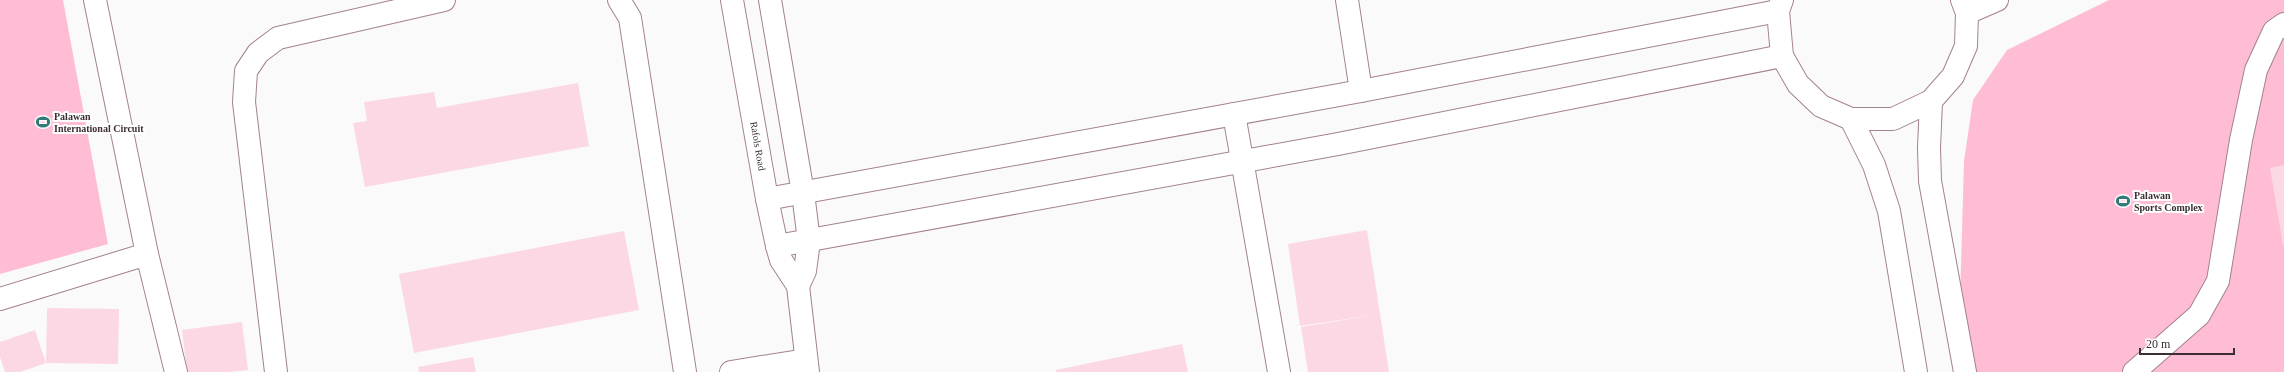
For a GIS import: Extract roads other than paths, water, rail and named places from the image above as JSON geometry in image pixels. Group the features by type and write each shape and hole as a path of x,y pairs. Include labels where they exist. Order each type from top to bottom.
{"street":[{"path":"96,0 147,254 176,372"},
{"path":"276,372 244,102 246,71 258,53 278,38 444,0"},
{"path":"619,0 630,18 685,372"},
{"name":"Rafols Road","path":"732,0 767,199 777,246 781,260 798,286 807,366"},
{"name":"Rafols Road","path":"770,0 803,193 809,241 805,271 798,286"},
{"path":"1347,0 1361,91"},
{"path":"767,199 1361,91 1780,6 1782,56 1798,84 1821,106 1851,118 1893,119 1931,101 1953,76 1966,46 1965,6 1997,0"},
{"path":"2134,372 2199,315 2218,281 2241,140 2256,70 2274,31 2284,24"},
{"path":"777,246 1242,161 1782,56"},
{"path":"1931,101 1928,148 1930,181 1965,372"},
{"path":"1234,114 1279,372"},
{"path":"1851,118 1874,164 1889,211 1916,372"},
{"path":"0,299 147,254"},
{"path":"731,372 807,366"}],"place":[{"name":"Palawan International Circuit","path":"43,122"},
{"name":"Palawan Sports Complex","path":"2123,201"}]}
